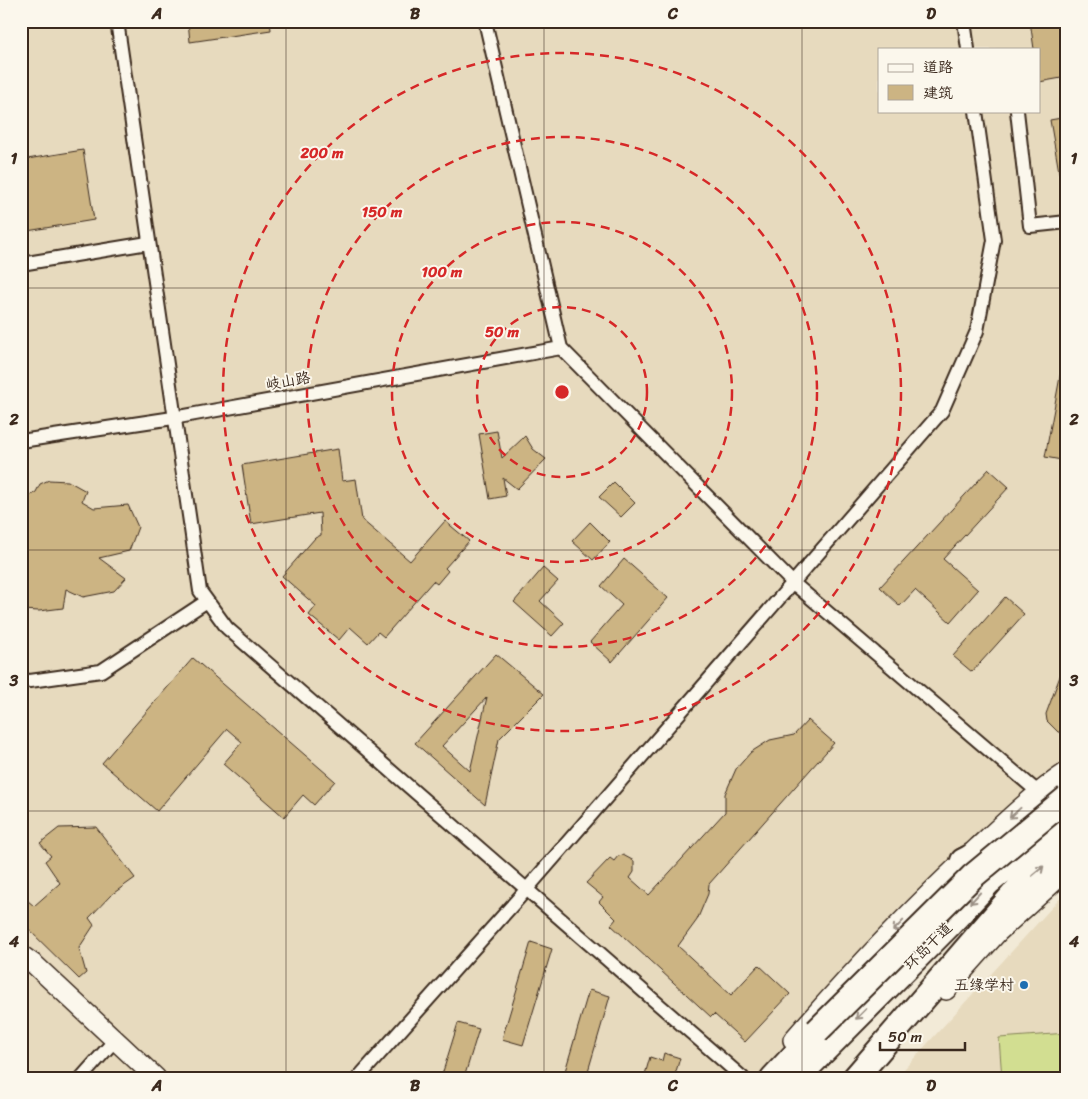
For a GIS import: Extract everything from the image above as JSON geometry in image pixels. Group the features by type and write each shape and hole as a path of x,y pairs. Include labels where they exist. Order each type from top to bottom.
{"highway":[{"path":"773,1078 817,1030 973,876 1067,798"},
{"path":"963,861 1067,807"},
{"name":"环岛干道","path":"797,1078 948,926 988,883 1023,854 1067,823"},
{"name":"环岛干道","path":"855,1078 1018,888 1067,847"}],"main road":[{"path":"762,1078 838,988 963,861 1039,793 1067,772"},
{"path":"870,1078 998,932 1066,870"},
{"path":"21,955 35,965 114,1041 156,1078"}],"street":[{"path":"117,21 173,418 200,591 228,628 743,1078"},
{"path":"485,21 561,348 792,582 1039,793"},
{"path":"964,21 968,48"},
{"path":"358,1078 526,890 942,411 977,331 994,240 976,112"},
{"path":"1017,112 1030,226 1067,222"},
{"path":"21,264 148,243"},
{"name":"岐山路","path":"21,441 173,418 561,348"},
{"path":"21,680 30,681 101,671 208,601"},
{"path":"81,1078 114,1041"}],"shaded area":[{"path":"21,21 1067,21 1067,768 1028,794 899,908 756,1078 21,1078"},
{"name":"五缘学村","path":"1067,892 1067,1078 896,1078 1065,893"}],"green space":[{"path":"1067,1033 1067,1078 1002,1078 999,1038"}],"building":[{"path":"188,21 270,21 271,30 190,42"},
{"path":"1030,21 1067,21 1067,77 1040,82 1040,48 1034,48"},
{"path":"1067,117 1067,189 1062,189 1050,120"},
{"path":"83,150 94,220 21,232 21,160"},
{"path":"1062,366 1067,367 1067,461 1045,457"},
{"path":"497,431 502,458 525,436 533,449 546,459 517,489 503,478 506,496 490,499 479,434"},
{"path":"338,449 342,481 356,479 362,520 410,561 445,521 469,541 445,568 448,571 437,584 433,581 384,637 378,632 368,643 350,627 339,640 309,615 316,606 282,576 315,538 321,535 320,513 251,524 242,465"},
{"path":"989,469 1009,487 943,559 978,590 950,622 915,590 900,606 880,587"},
{"path":"49,480 68,481 86,491 82,501 94,508 128,505 138,527 129,551 99,558 126,578 114,591 83,597 66,589 63,608 39,611 21,610 21,492 29,496 36,492 40,484"},
{"path":"614,482 635,503 621,517 599,497"},
{"path":"590,522 610,542 593,560 572,541"},
{"path":"624,559 668,598 612,662 590,642 622,605 601,586"},
{"path":"543,568 558,581 540,601 564,623 552,636 514,602"},
{"path":"1005,597 1024,614 972,672 953,656"},
{"path":"496,654 544,694 499,739 485,805 415,743","holes":["487,697 470,771 442,746"]},
{"path":"193,658 335,781 314,805 303,795 284,817 223,764 242,742 227,729 157,811 102,763"},
{"path":"1066,660 1067,733 1058,732 1047,721 1046,714"},
{"path":"808,720 834,743 709,884 708,894 697,920 678,946 731,995 759,965 790,994 745,1042 714,1014 711,1017 611,925 616,919 599,902 603,897 586,883 610,858 614,861 618,856 623,855 634,861 634,872 630,878 649,895 725,812 725,794 736,769 751,752 770,740 794,735"},
{"path":"96,827 135,878 111,895 89,918 94,925 79,948 86,973 79,979 21,922 21,895 34,906 60,883 45,861 51,856 40,843 59,828"},
{"path":"531,942 552,949 523,1045 502,1039"},
{"path":"589,990 610,996 586,1078 563,1078"},
{"path":"458,1023 479,1029 464,1078 441,1078"},
{"path":"664,1053 680,1058 674,1078 644,1078 650,1057 662,1061"}],"place":[{"name":"五缘学村","path":"1024,985"}]}
